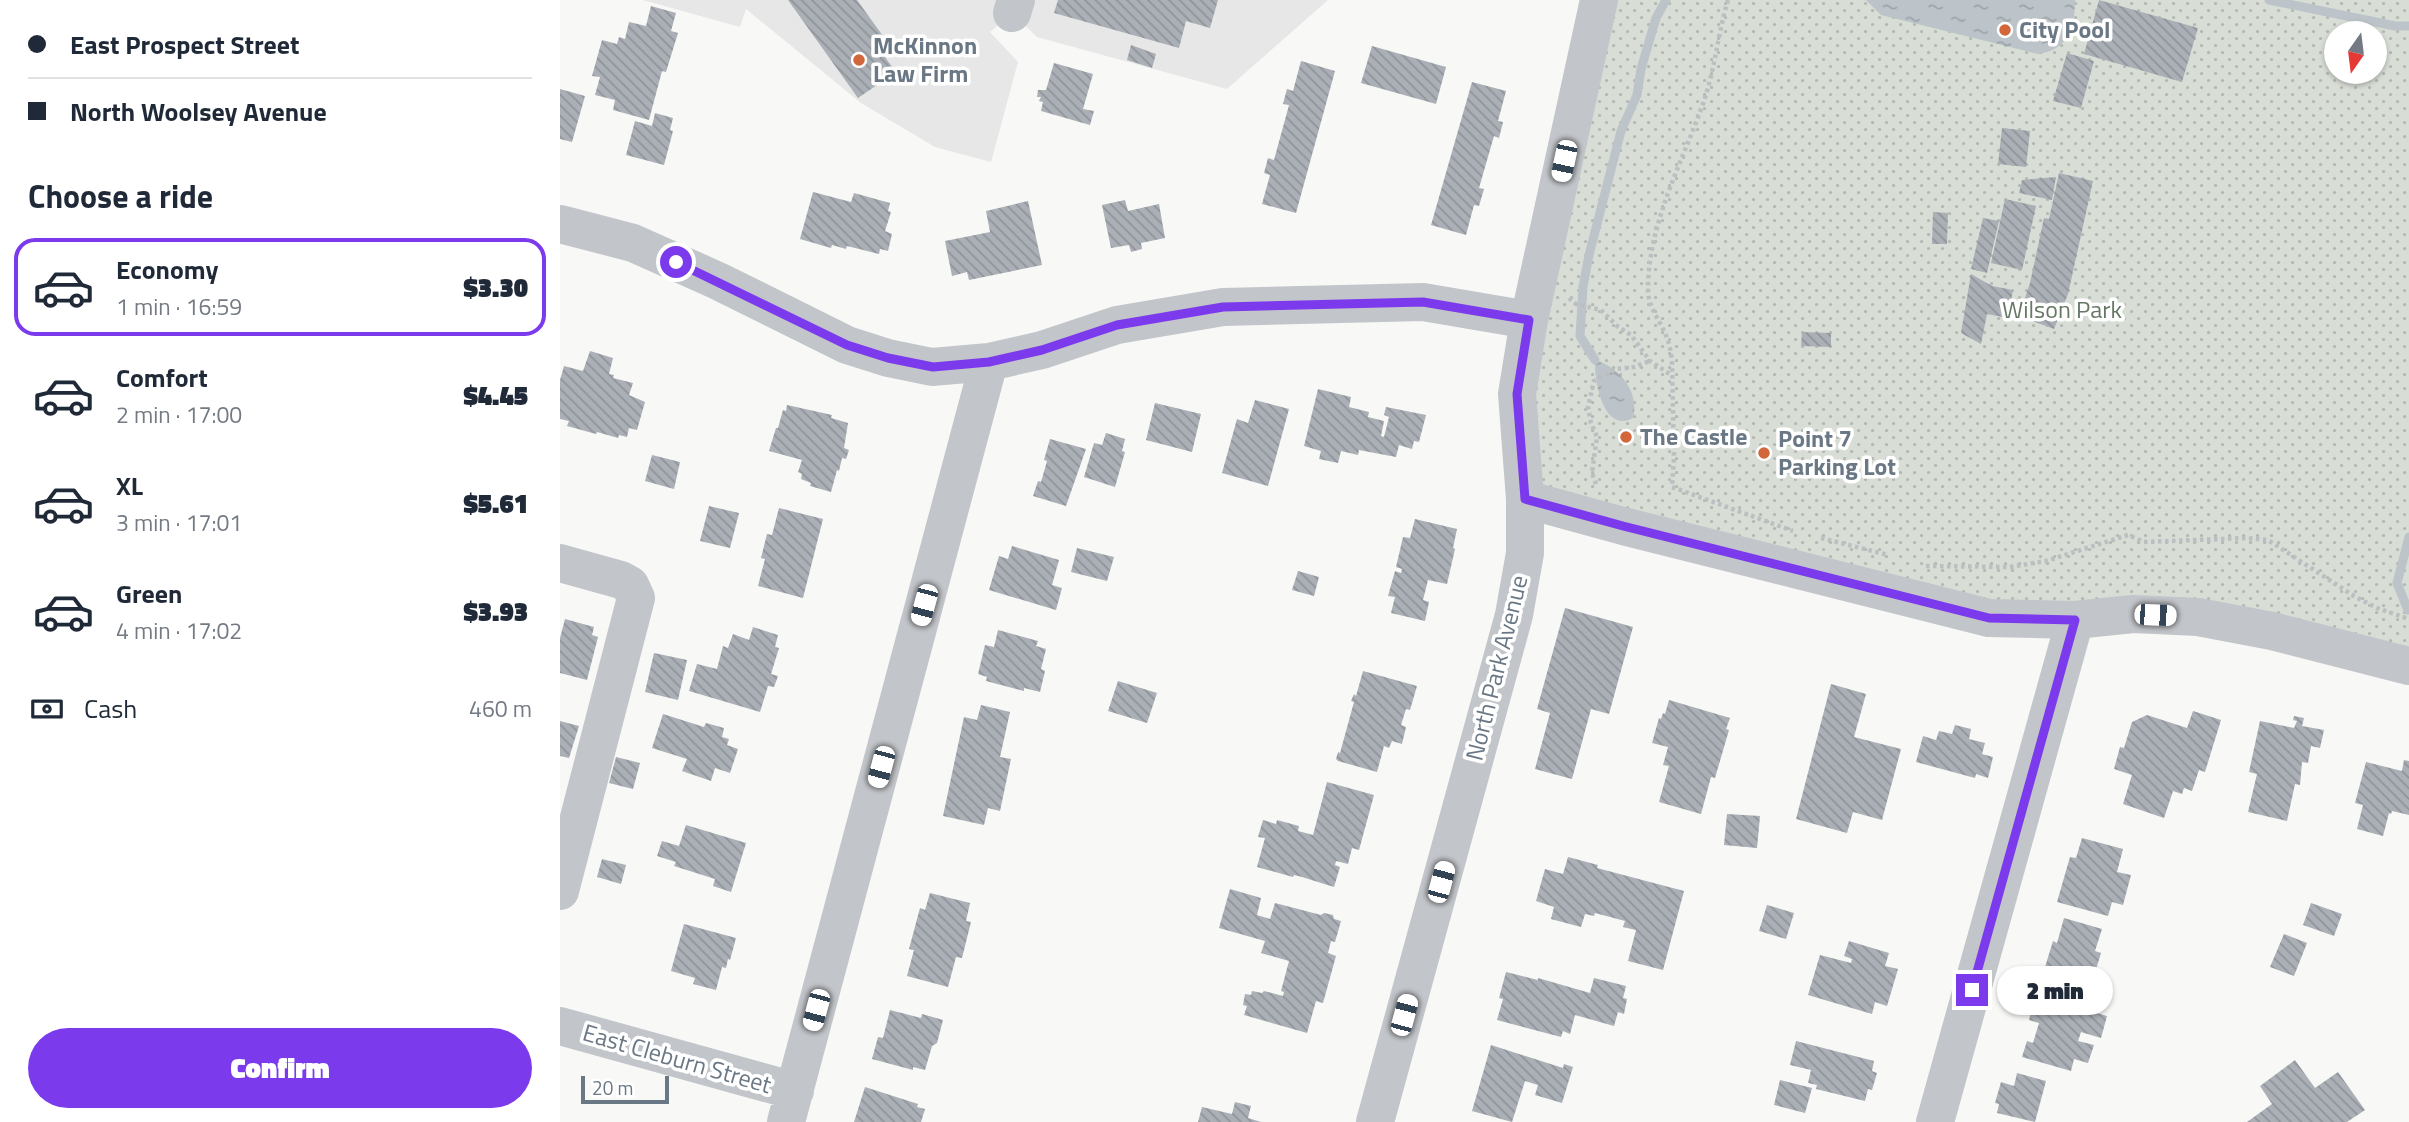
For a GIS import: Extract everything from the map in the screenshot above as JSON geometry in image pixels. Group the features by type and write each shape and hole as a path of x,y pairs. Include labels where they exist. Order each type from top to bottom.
{"street":[{"name":"North Park Avenue","path":"1375,1122 1514,615 1525,553 1525,499 1517,394 1529,320 1599,0"},
{"path":"560,225 634,243 847,345 888,358 933,367 989,362 1042,350 1117,325 1223,307 1423,302 1529,320"},
{"path":"790,1107 989,362"},
{"path":"1525,499 1989,618 2075,620 2133,614 2198,617 2272,631 2409,666"},
{"path":"560,563 621,580 630,585 636,598 560,891"},
{"path":"1935,1122 2075,620"},
{"name":"East Cleburn Street","path":"560,1026 790,1107"}],"path":[{"path":"1728,0 1718,33 1713,72 1676,169 1652,257 1648,293 1651,306 1670,347 1674,458 1672,486 1798,533"},
{"path":"1565,295 1576,304 1601,310 1631,335 1650,360 1672,375"},
{"path":"1596,484 1592,473 1597,437 1588,407 1594,381 1616,369 1650,360"},
{"path":"1914,563 1926,566 2010,567 2046,561 2128,535 2144,542 2247,538 2268,540 2354,597 2409,619"},
{"path":"1811,536 1892,556"}],"shaded area":[{"path":"643,0 1328,0 1227,89 1037,37 1012,13 990,32 1018,62 991,162 935,147 861,103 746,9 740,27"}],"green space":[{"name":"Wilson Park","path":"1599,0 2409,0 2409,666 2272,631 2075,620 1525,499 1517,394"}],"water":[{"name":"City Pool","path":"1866,0 2075,0 2068,36 2056,48 2038,54 1881,15"},
{"path":"1595,360 1612,368 1626,382 1634,399 1633,418 1623,421 1608,412 1602,402 1596,380"}],"building":[{"name":"McKinnon Law Firm","path":"788,0 857,0 888,43 879,49 896,72 858,98"},
{"path":"1058,0 1218,0 1210,28 1186,21 1179,48 1054,13"},
{"path":"2099,0 2198,28 2182,82 2084,54"},
{"path":"651,6 676,13 671,31 678,33 666,72 662,71 649,120 613,110 615,100 595,95 600,77 592,76 602,40 617,44 619,37 625,39 629,22 646,26"},
{"path":"1131,45 1156,54 1152,68 1127,60"},
{"path":"1372,46 1446,67 1436,104 1361,83"},
{"path":"2067,53 2094,61 2081,108 2053,101"},
{"path":"1301,61 1335,71 1296,213 1262,204 1270,175 1264,173 1268,158 1274,160 1289,105 1283,104 1287,89 1293,91"},
{"path":"1054,63 1093,74 1083,109 1094,111 1090,125 1041,111 1043,102 1039,101 1041,97 1037,97 1038,90 1046,90"},
{"path":"1472,82 1506,91 1498,121 1503,122 1499,138 1494,136 1479,188 1484,189 1479,206 1474,205 1466,235 1431,225"},
{"path":"560,89 585,96 572,142 560,139"},
{"path":"655,113 673,118 670,130 673,131 664,165 626,155 635,121 652,126"},
{"path":"2002,128 2030,131 2026,167 1998,164"},
{"path":"2059,173 2093,181 2068,294 2054,329 2019,316 2030,283 2044,218 2049,219"},
{"path":"2056,177 2052,200 2019,193 2022,180"},
{"path":"813,192 851,202 854,193 890,203 888,211 891,212 885,231 892,234 888,251 880,249 879,254 847,246 846,249 832,245 831,248 800,239"},
{"path":"2005,199 2036,206 2022,270 1991,263"},
{"path":"1125,200 1128,211 1159,204 1165,238 1141,243 1142,249 1131,252 1129,245 1111,248 1102,205"},
{"path":"1028,201 1042,265 969,280 967,272 952,276 945,241 990,232 986,211"},
{"path":"1933,212 1948,213 1947,244 1932,244"},
{"path":"1983,218 1999,221 1987,273 1971,269"},
{"path":"1971,274 1992,286 2013,290 2008,318 1987,314 1981,344 1961,333"},
{"path":"1802,332 1831,333 1831,347 1801,346"},
{"path":"590,351 613,358 609,374 614,375 613,378 633,383 629,395 645,402 637,430 629,428 627,437 596,434 567,426 569,421 560,419 560,380 564,366 583,371"},
{"path":"1318,389 1351,397 1349,407 1369,412 1368,417 1384,421 1381,436 1384,437 1389,417 1384,415 1386,407 1426,415 1419,442 1414,441 1412,449 1399,445 1396,457 1359,450 1358,455 1341,451 1338,463 1319,459 1321,451 1304,446"},
{"path":"1255,400 1289,409 1268,486 1222,473 1237,419 1248,423"},
{"path":"1155,403 1201,414 1192,452 1146,440"},
{"path":"787,405 832,415 831,418 848,423 844,448 849,450 846,459 842,458 831,492 810,486 811,483 801,479 802,474 798,472 802,460 769,451"},
{"path":"1106,433 1125,439 1122,451 1125,452 1115,487 1084,477 1094,443 1102,445"},
{"path":"1050,439 1086,449 1066,506 1033,496 1038,481 1041,482"},
{"path":"652,455 680,462 674,489 645,481"},
{"path":"709,506 739,513 730,548 700,541"},
{"path":"779,508 823,519 803,598 758,586 765,559 761,558 767,534 772,535"},
{"path":"1415,519 1457,529 1447,584 1428,580 1423,600 1429,602 1425,621 1391,613 1395,597 1388,596 1395,571 1401,573 1402,569 1396,567 1403,537 1410,538"},
{"path":"1012,546 1059,560 1052,585 1062,588 1056,610 989,590 999,556 1008,559"},
{"path":"1077,548 1114,557 1107,581 1071,572"},
{"path":"1298,571 1319,577 1314,596 1292,590"},
{"path":"1565,608 1633,627 1609,714 1591,709 1572,779 1535,769 1550,713 1537,709"},
{"path":"565,619 594,627 592,635 598,637 587,680 560,673 560,638"},
{"path":"753,627 778,635 775,647 779,648 771,674 778,676 774,687 768,686 760,712 689,691 697,664 717,669 723,646 728,648 733,634 749,640"},
{"path":"998,630 1038,641 1036,646 1046,649 1041,669 1045,671 1040,692 1024,688 1024,691 986,681 987,677 978,674 985,645 994,647"},
{"path":"654,653 687,660 678,700 645,692"},
{"path":"1363,671 1417,686 1410,710 1406,709 1401,725 1406,727 1402,744 1392,741 1389,748 1384,746 1377,772 1336,759 1354,702 1351,701 1354,694 1356,696"},
{"path":"1118,681 1157,693 1147,723 1108,711"},
{"path":"1831,684 1866,694 1854,737 1901,749 1882,820 1853,812 1847,833 1796,819"},
{"path":"1669,700 1730,718 1715,778 1711,777 1701,814 1659,802 1669,766 1663,765 1668,747 1652,743 1659,718 1665,714"},
{"path":"981,705 1010,712 1000,757 1011,759 1000,811 988,808 984,825 943,816 964,717 977,720"},
{"path":"2193,711 2221,720 2205,772 2199,770 2192,791 2184,788 2182,794 2173,791 2164,818 2123,804 2132,775 2114,769 2120,747 2124,748 2132,722 2147,715 2187,728"},
{"path":"663,714 704,727 706,723 724,728 722,737 729,739 727,745 738,749 730,773 715,768 711,781 682,771 687,759 652,748"},
{"path":"2294,716 2304,718 2302,726 2324,730 2320,748 2311,746 2308,763 2302,762 2300,785 2295,784 2287,821 2248,812 2257,774 2249,772 2260,721 2294,728 2297,721 2293,720"},
{"path":"560,721 579,726 569,758 560,756"},
{"path":"1955,725 1971,729 1969,739 1985,743 1982,754 1993,757 1988,778 1976,774 1975,778 1916,762 1923,736 1936,740 1939,731 1952,734"},
{"path":"616,757 640,763 633,789 609,783"},
{"path":"2404,760 2409,761 2409,815 2392,811 2389,813 2383,836 2357,829 2363,805 2355,803 2366,762 2402,771"},
{"path":"1327,782 1374,795 1359,850 1352,848 1348,864 1336,861 1335,865 1340,867 1334,887 1257,867 1265,838 1258,837 1263,820 1276,824 1277,820 1299,826 1298,831 1313,835"},
{"path":"1727,814 1760,816 1757,848 1724,845"},
{"path":"686,825 746,843 731,892 713,886 715,879 674,866 676,862 657,856 662,841 679,846"},
{"path":"2082,838 2123,849 2117,872 2131,875 2123,905 2112,902 2108,916 2057,902 2070,857 2076,858"},
{"path":"1568,857 1598,865 1597,868 1684,891 1663,970 1628,961 1636,930 1623,927 1625,921 1595,913 1594,916 1585,914 1581,927 1551,919 1554,907 1536,901 1545,869 1563,874"},
{"path":"602,859 626,865 621,884 597,877"},
{"path":"1230,889 1261,898 1257,915 1270,919 1275,903 1321,915 1333,915 1334,919 1341,921 1335,942 1331,941 1328,953 1336,956 1323,1003 1316,1001 1307,1033 1244,1015 1247,1006 1243,1005 1245,994 1264,991 1283,996 1284,992 1281,991 1289,961 1261,953 1265,941 1219,928"},
{"path":"930,893 970,903 966,921 971,922 962,958 956,957 948,987 907,976 914,950 909,949 920,908 925,910"},
{"path":"2311,903 2342,914 2334,936 2303,925"},
{"path":"1767,905 1794,913 1786,939 1759,931"},
{"path":"2064,918 2102,929 2095,951 2101,953 2088,996 2058,987 2062,972 2045,967 2053,941 2057,943"},
{"path":"684,924 736,938 730,960 728,959 726,968 722,967 716,990 693,984 695,978 671,971"},
{"path":"2284,934 2307,943 2294,976 2270,967"},
{"path":"1849,941 1889,953 1885,966 1898,969 1887,1006 1875,1002 1872,1014 1808,995 1820,955 1851,963 1852,959 1844,956"},
{"path":"1506,972 1590,993 1594,978 1626,986 1623,998 1627,999 1624,1014 1618,1012 1614,1026 1575,1015 1570,1034 1563,1031 1561,1037 1497,1020"},
{"path":"2036,995 2107,1016 2101,1038 2081,1032 2078,1041 2094,1045 2088,1063 2074,1059 2071,1071 2022,1057 2027,1041 2033,1043 2039,1023 2029,1020"},
{"path":"890,1010 921,1018 922,1014 943,1020 937,1043 932,1046 925,1070 913,1067 913,1070 872,1059 878,1037 883,1038"},
{"path":"1796,1041 1874,1061 1872,1071 1877,1073 1872,1090 1868,1089 1865,1101 1816,1089 1817,1085 1808,1083 1811,1070 1790,1065"},
{"path":"1491,1045 1563,1068 1564,1064 1573,1067 1562,1103 1535,1095 1538,1085 1525,1081 1512,1122 1472,1111"},
{"path":"2295,1060 2315,1088 2338,1072 2365,1110 2347,1122 2247,1122 2272,1104 2260,1086"},
{"path":"2017,1073 2046,1081 2035,1122 1997,1113 1999,1104 1995,1103 2001,1082 2014,1086"},
{"path":"1780,1080 1812,1088 1805,1113 1774,1105"},
{"path":"865,1087 918,1104 917,1107 925,1109 921,1122 854,1122"},
{"path":"1235,1102 1251,1106 1248,1118 1261,1122 1198,1122 1202,1107 1232,1114"}],"waterway":[{"path":"1595,360 1580,336 1583,287 1589,255 1621,131 1637,95 1641,69 1656,18 1666,0"},
{"path":"2269,0 2395,26 2409,26"},
{"path":"2408,610 2397,583 2409,537"}],"place":[{"name":"City Pool","path":"2005,30"},
{"name":"McKinnon Law Firm","path":"859,60"},
{"name":"The Castle","path":"1626,437"},
{"name":"Point 7 Parking Lot","path":"1764,453"}],"route":[{"path":"676,262 847,345 888,358 933,367 989,362 1042,350 1117,325 1223,307 1423,302 1529,320 1517,394 1525,499 1989,618 2075,620 1972,990"}]}
